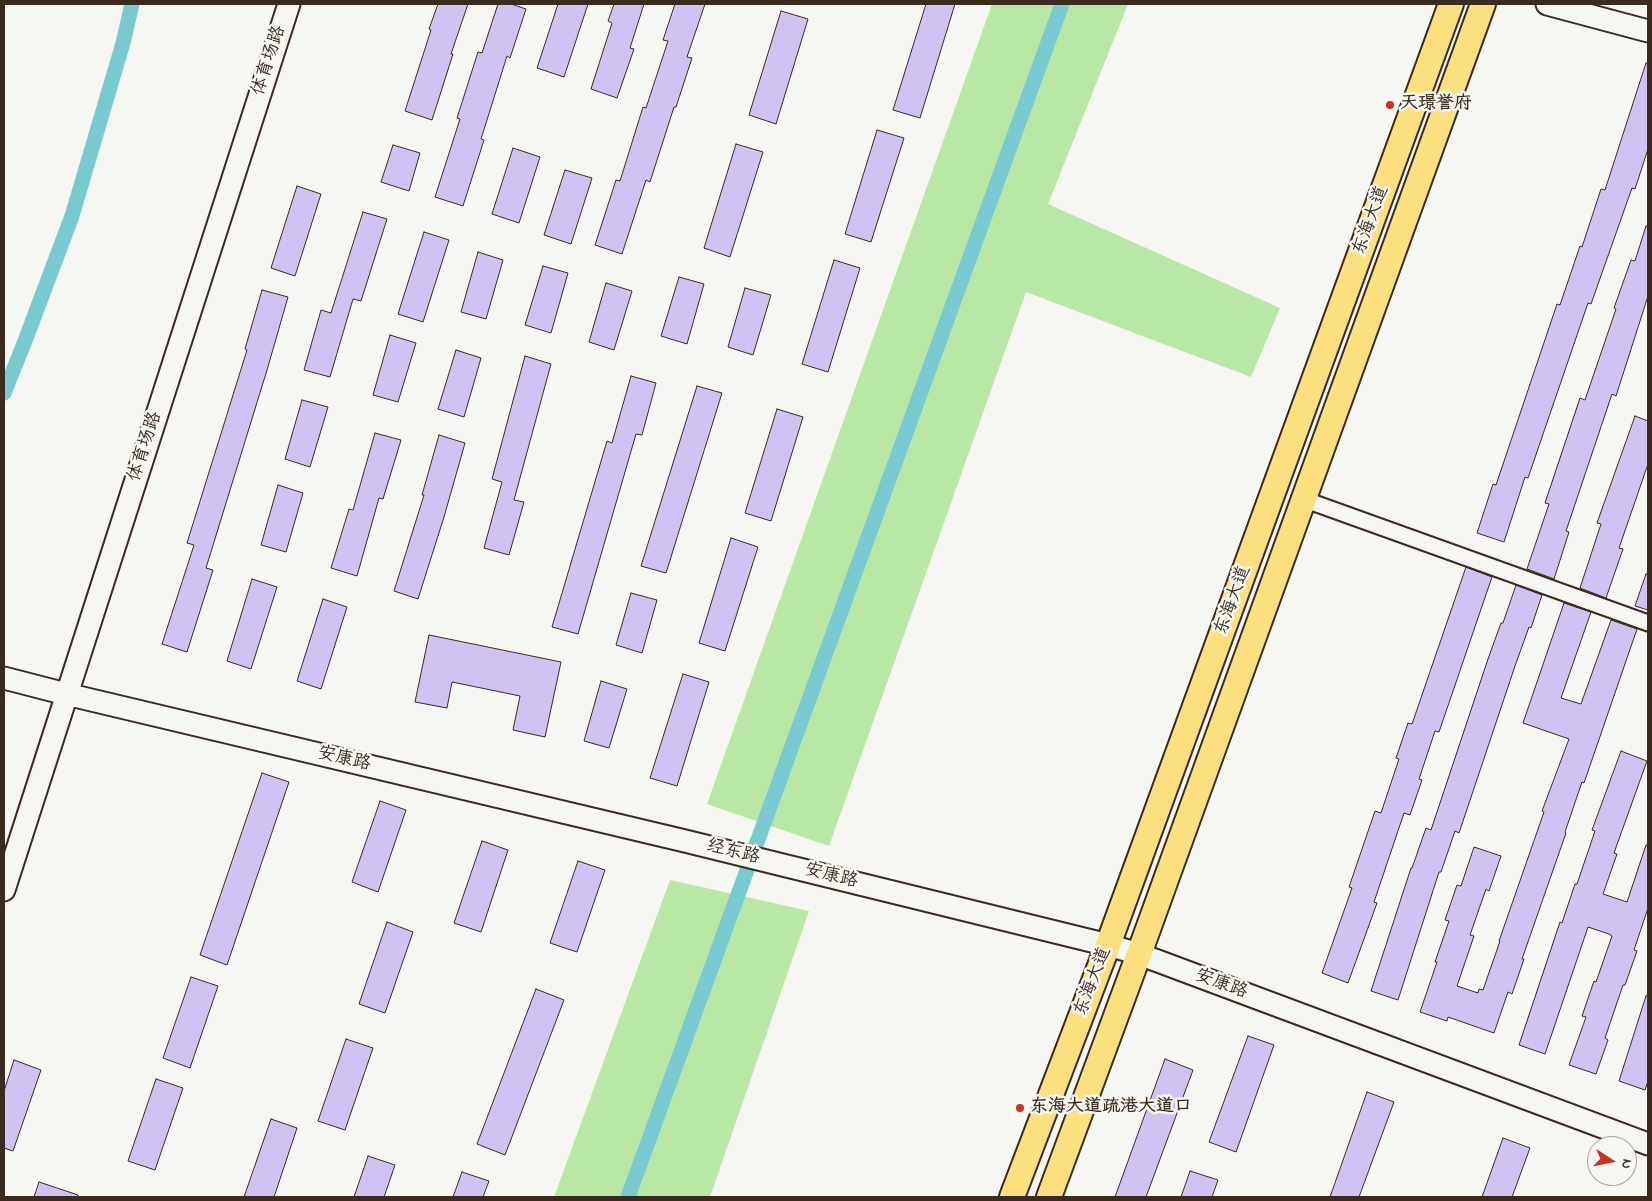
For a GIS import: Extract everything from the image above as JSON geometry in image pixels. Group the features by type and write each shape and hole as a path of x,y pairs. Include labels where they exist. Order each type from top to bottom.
{"main road":[{"name":"东海大道","path":"1012,1197 1108,945 1451,4"},
{"name":"东海大道","path":"1049,1197 1139,954 1483,4"}],"street":[{"name":"体育场路","path":"4,890 289,4"},
{"path":"1547,4 1648,31"},
{"path":"1304,499 1648,623"},
{"name":"安康路","path":"4,678 685,841"},
{"name":"经东路","path":"685,841 781,865"},
{"name":"安康路","path":"781,865 1139,954 1648,1144"}],"green space":[{"path":"992,4 1128,4 1048,204 1280,308 1251,377 1026,292 829,846 707,804"},
{"path":"670,880 809,911 710,1197 554,1197"}],"building":[{"path":"438,4 468,4 432,120 405,111"},
{"path":"498,4 511,4 526,9 510,58 507,56 481,139 484,140 463,206 435,197 460,119 457,118 478,52 482,53"},
{"path":"558,4 588,4 564,77 537,68"},
{"path":"614,4 644,4 630,48 634,49 617,98 591,89 612,23 608,21"},
{"path":"675,4 705,4 687,57 692,58 676,107 674,107 650,182 646,180 622,254 595,245 616,180 620,181 643,107 646,108 668,41 663,40"},
{"path":"926,4 955,4 920,118 893,110"},
{"path":"781,11 808,19 776,124 749,115"},
{"path":"1646,63 1648,63 1648,149 1635,189 1632,188 1591,304 1588,303 1528,478 1525,477 1504,542 1477,533 1493,484 1496,485 1557,304 1560,305 1601,189 1605,190"},
{"path":"877,130 904,138 871,242 845,234"},
{"path":"736,144 763,152 730,257 704,248"},
{"path":"393,145 420,153 409,191 381,182"},
{"path":"513,148 540,157 519,223 492,214"},
{"path":"565,170 592,178 571,244 544,235"},
{"path":"297,186 321,194 295,276 271,268"},
{"path":"363,212 387,219 361,301 353,299 330,377 304,370 321,310 331,313"},
{"path":"1646,226 1648,227 1648,296 1616,396 1612,394 1566,531 1569,532 1554,579 1527,569 1549,504 1545,503 1580,398 1585,400 1616,309 1614,308 1631,260 1635,261"},
{"path":"424,232 449,240 423,322 398,314"},
{"path":"478,252 503,260 486,319 461,312"},
{"path":"834,260 860,268 828,372 802,364"},
{"path":"543,266 568,273 551,333 525,325"},
{"path":"679,277 704,284 687,344 661,336"},
{"path":"606,283 632,291 614,350 589,342"},
{"path":"745,288 771,295 753,355 728,347"},
{"path":"262,290 288,297 206,568 213,570 187,652 162,644 194,545 187,543 247,350 245,349"},
{"path":"390,335 416,343 398,402 373,395"},
{"path":"456,350 481,358 464,417 438,409"},
{"path":"525,356 551,364 514,500 524,502 509,555 484,548 502,482 492,479"},
{"path":"631,376 656,383 642,435 636,434 578,634 552,627 607,441 612,443"},
{"path":"697,386 722,393 666,573 641,566"},
{"path":"302,400 328,407 310,467 285,459"},
{"path":"777,409 803,417 771,521 745,513"},
{"path":"1635,416 1648,421 1648,464 1619,548 1623,549 1606,598 1580,588 1601,524 1597,523"},
{"path":"375,433 401,440 383,499 379,498 357,576 331,568 349,509 353,510"},
{"path":"439,435 465,443 418,599 394,591 424,495 422,495"},
{"path":"278,485 303,493 286,552 261,545"},
{"path":"731,538 758,547 725,651 699,643"},
{"path":"1466,567 1492,577 1439,732 1435,731 1419,779 1422,780 1410,815 1404,813 1374,902 1377,903 1348,983 1322,973 1352,888 1349,887 1375,811 1381,813 1399,759 1396,758 1408,723 1412,724"},
{"path":"1646,574 1648,574 1648,610 1635,606"},
{"path":"252,579 277,587 251,669 227,661"},
{"path":"1516,585 1542,595 1515,666 1459,833 1455,831 1441,872 1439,872 1398,1000 1371,991 1411,868 1426,828 1431,830 1488,659"},
{"path":"631,593 657,600 642,653 616,645"},
{"path":"323,599 347,607 321,689 297,681"},
{"path":"1564,603 1591,612 1561,698 1581,704 1611,620 1637,629 1584,783 1582,782 1512,994 1508,992 1494,1033 1448,1017 1447,1021 1420,1012 1449,921 1445,920 1457,885 1461,886 1474,847 1501,856 1489,891 1486,889 1470,935 1474,936 1457,986 1478,993 1479,989 1483,990 1544,812 1542,811 1569,739 1523,723"},
{"path":"429,635 561,662 545,737 513,730 520,696 452,682 447,708 415,702"},
{"path":"683,674 709,682 677,786 650,778"},
{"path":"601,681 627,689 609,748 584,741"},
{"path":"1621,751 1647,761 1614,853 1617,854 1603,894 1627,902 1646,845 1648,845 1648,908 1634,950 1637,951 1605,1038 1608,1040 1596,1074 1569,1065 1586,1017 1582,1016 1612,936 1609,934 1588,927 1545,1054 1519,1045 1560,922 1562,923 1575,884 1577,884 1595,831 1592,830"},
{"path":"262,773 289,782 227,965 200,955"},
{"path":"380,801 406,810 378,892 352,882"},
{"path":"482,841 508,850 481,932 454,923"},
{"path":"578,861 605,870 577,952 550,943"},
{"path":"387,922 413,932 385,1013 359,1004"},
{"path":"191,977 218,986 190,1068 163,1058"},
{"path":"536,989 564,1000 505,1155 477,1144"},
{"path":"1646,996 1648,996 1648,1081 1645,1090 1619,1081"},
{"path":"1248,1036 1274,1045 1236,1152 1209,1142"},
{"path":"346,1039 373,1048 345,1130 318,1121"},
{"path":"1165,1059 1193,1070 1146,1197 1115,1197"},
{"path":"14,1060 41,1070 13,1151 4,1148 4,1091"},
{"path":"156,1079 183,1088 155,1170 128,1161"},
{"path":"1367,1092 1394,1102 1359,1197 1330,1197"},
{"path":"271,1119 297,1128 274,1197 244,1197"},
{"path":"1503,1138 1530,1148 1512,1197 1482,1197"},
{"path":"368,1156 395,1165 384,1197 354,1197"},
{"path":"1190,1171 1218,1180 1212,1197 1181,1197"},
{"path":"462,1172 489,1181 483,1197 453,1197"},
{"path":"39,1182 78,1195 78,1197 34,1197"}],"waterway":[{"path":"4,393 72,216 123,43 132,4"},
{"path":"628,1197 1062,4"}],"place":[{"name":"天璟誉府","path":"1390,105"},
{"name":"东海大道疏港大道口","path":"1020,1108"}]}
